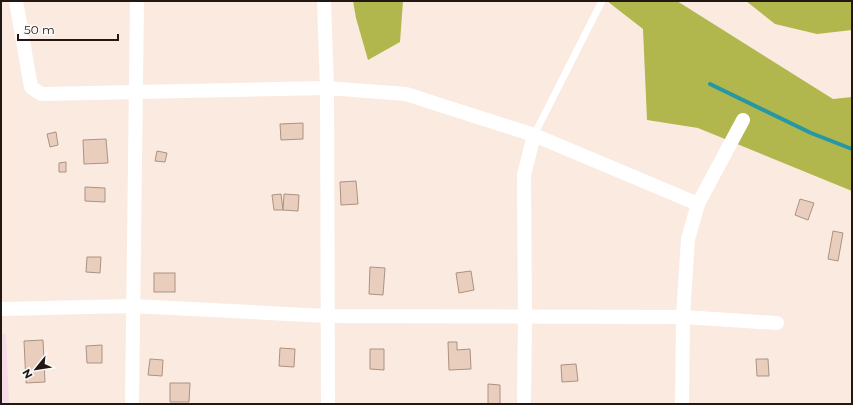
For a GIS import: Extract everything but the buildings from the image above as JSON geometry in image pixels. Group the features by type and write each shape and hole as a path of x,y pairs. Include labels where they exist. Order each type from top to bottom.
{"street":[{"path":"16,1 31,87 41,94 327,88 406,94 534,136 698,204"},
{"path":"132,404 132,306 137,1"},
{"path":"324,1 327,88 328,404"},
{"path":"682,404 683,317 688,239 698,204 743,120"},
{"path":"524,404 524,175 534,136"},
{"path":"1,309 132,306 327,316 683,317 776,323"}],"lane":[{"path":"534,136 602,1"}],"shaded area":[{"path":"1,334 6,334 9,404 1,404"}],"green space":[{"path":"353,1 403,1 400,42 368,60 356,18"},
{"path":"607,1 677,1 833,99 852,97 852,191 698,128 647,120 643,29"},
{"path":"746,1 852,1 852,30 817,34 775,24"}],"waterway":[{"path":"710,84 811,133 852,149"}]}
